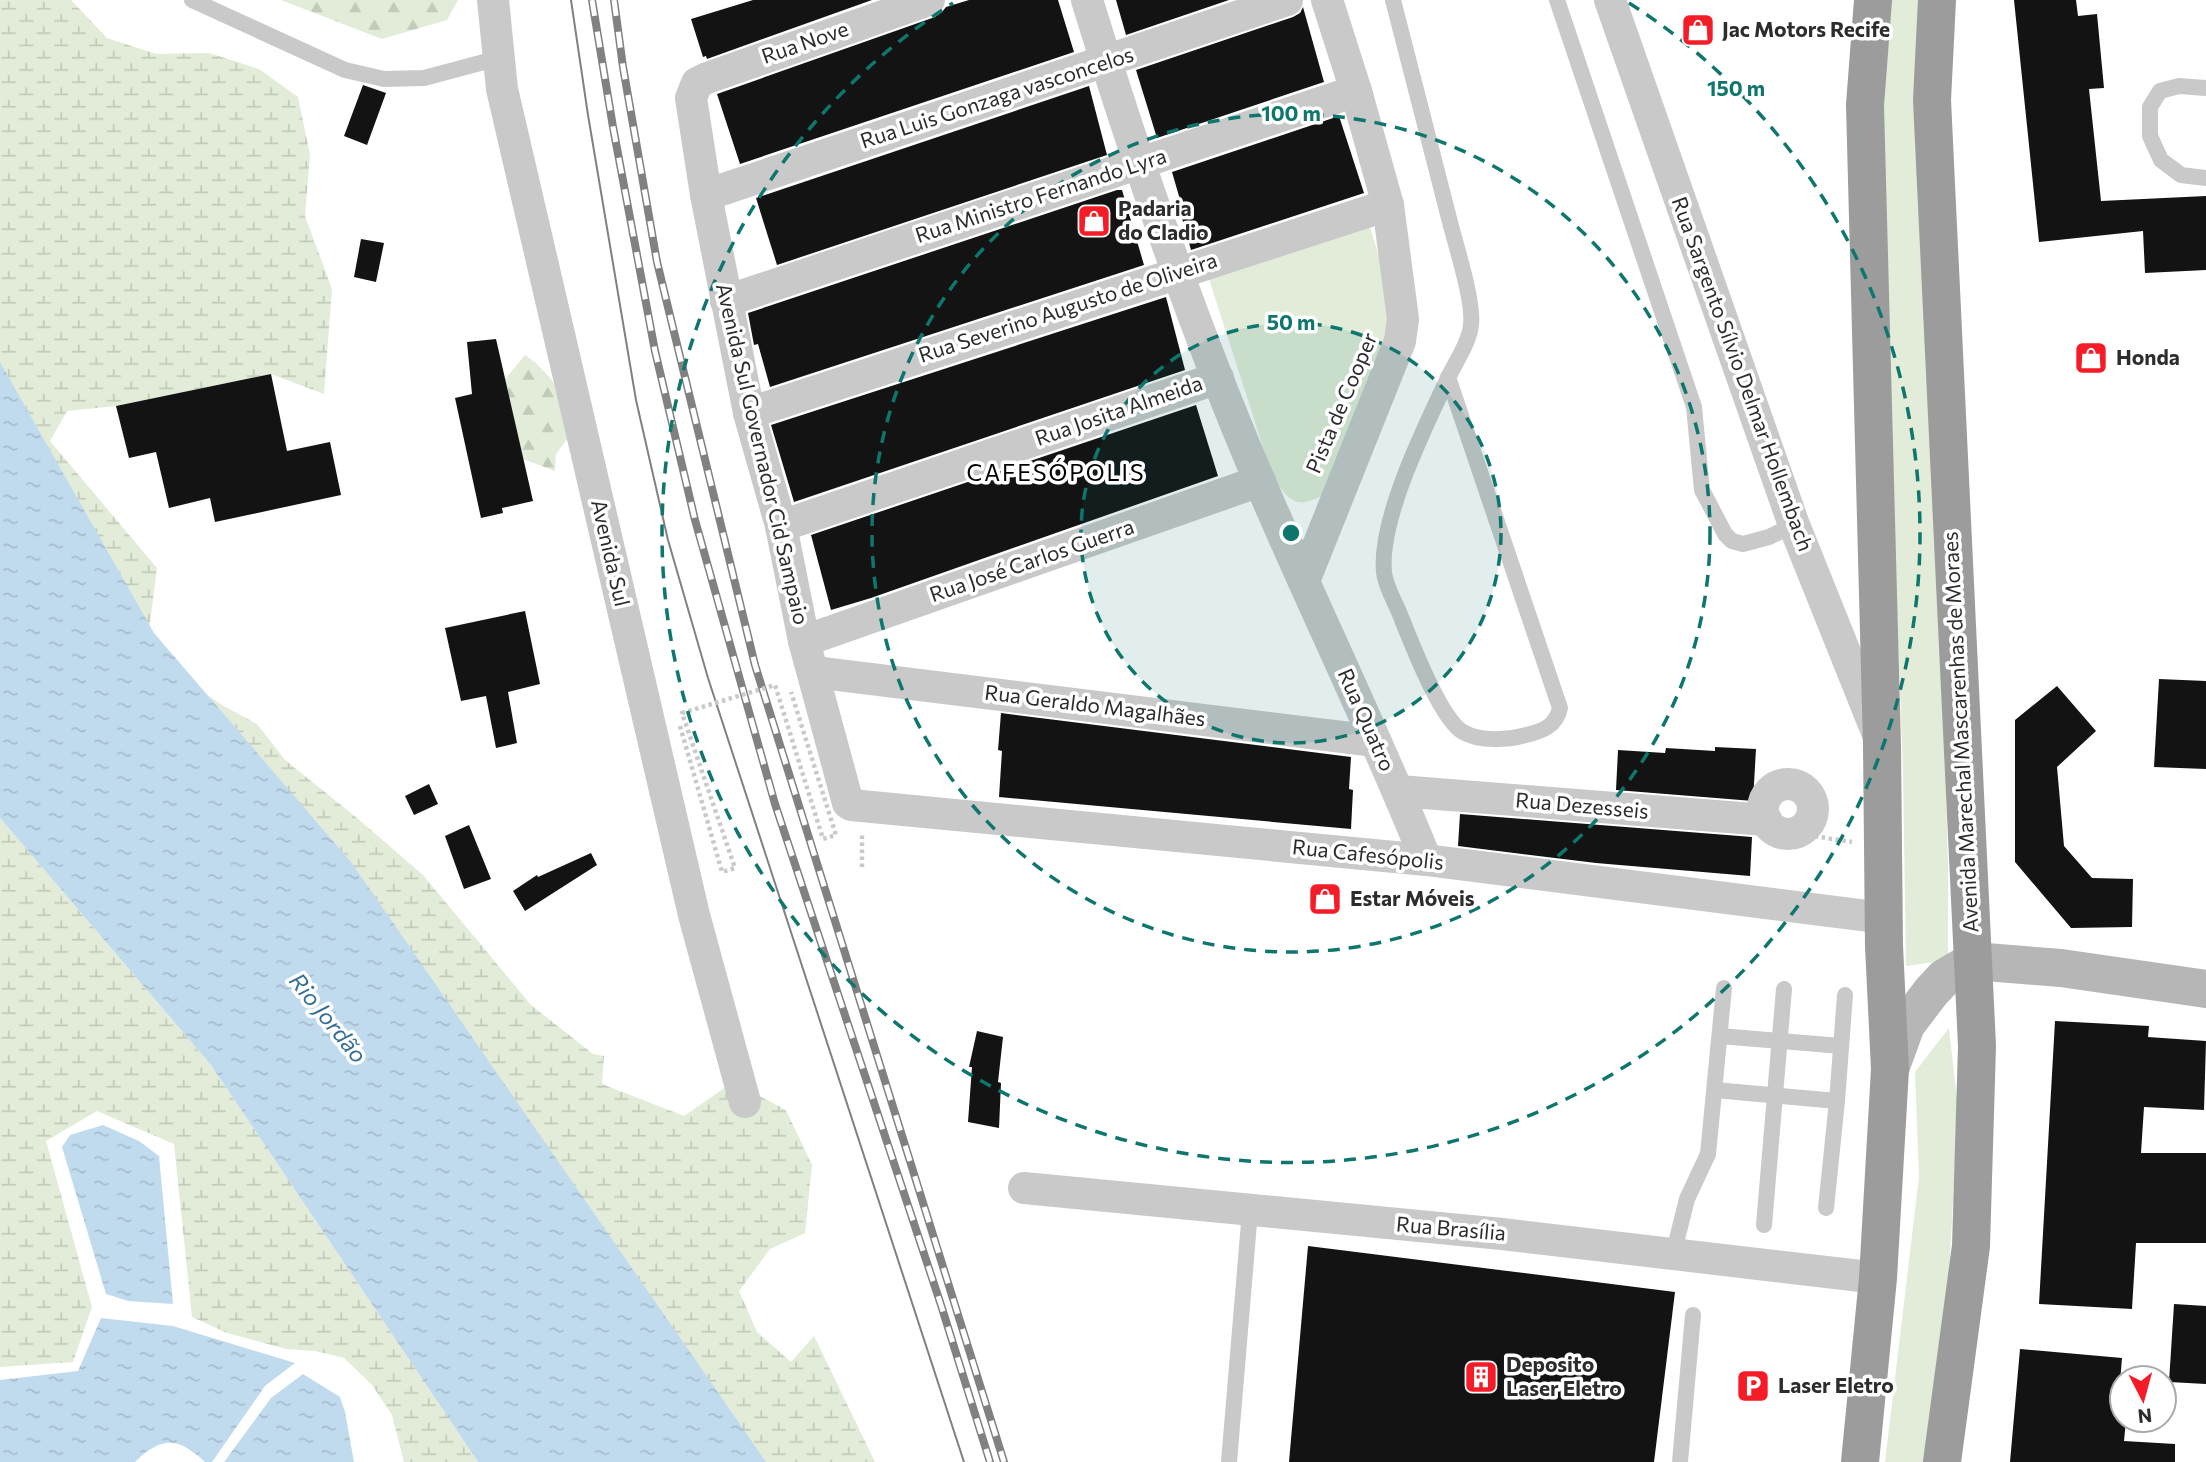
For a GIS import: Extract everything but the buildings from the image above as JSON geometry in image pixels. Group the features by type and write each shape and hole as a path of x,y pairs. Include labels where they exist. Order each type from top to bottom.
{"highway":[{"path":"1860,1462 1878,1278 1890,1069 1865,105 1873,0"},
{"name":"Avenida Marechal Mascarenhas de Moraes","path":"1937,0 1932,100 1977,1046 1971,1245 1942,1462"}],"main road":[{"path":"1890,1069 1906,1025 1931,992 1944,978 1973,961 2061,968 2206,989"}],"street":[{"name":"Avenida Sul","path":"492,0 502,89 694,915 745,1102"},
{"name":"Rua Nove","path":"691,98 696,83 707,78 929,0"},
{"name":"Rua Quatro","path":"1087,0 1140,163 1218,378 1259,481 1399,791 1426,860"},
{"name":"Rua Luis Gonzaga vasconcelos","path":"706,195 1287,0"},
{"path":"1304,581 1400,341 1403,319 1388,205 1327,0"},
{"name":"Rua Sargento Sílvio Delmar Hollembach","path":"1610,0 1794,525 1882,745"},
{"name":"Rua Ministro Fernando Lyra","path":"726,301 1356,91"},
{"name":"Avenida Sul Governador Cid Sampaio","path":"691,98 706,195 749,413 781,526 804,640 803,682 846,799 851,805"},
{"name":"Rua Severino Augusto de Oliveira","path":"749,413 1388,205"},
{"name":"Rua Josita Almeida","path":"781,526 1218,378"},
{"name":"Rua José Carlos Guerra","path":"804,640 1259,481"},
{"name":"Rua Geraldo Magalhães","path":"803,682 1375,741"},
{"name":"Rua Dezesseis","path":"1399,791 1780,827"},
{"name":"Rua Cafesópolis","path":"851,805 1426,860 1884,918"},
{"name":"Rua Brasília","path":"1024,1188 1502,1234 1676,1247 1878,1278"}],"lane":[{"path":"192,0 345,70 384,79 424,78 499,58"},
{"path":"1393,0 1460,260 1472,324 1468,339 1448,377 1419,442 1389,520 1383,554 1384,575 1427,680 1461,731 1471,736 1493,739 1524,736 1550,727 1557,719 1560,708 1448,377"},
{"path":"1557,0 1693,407 1702,490 1725,534 1732,541 1743,544 1769,537 1794,525"},
{"path":"2206,88 2179,86 2160,91 2150,107 2150,136 2161,160 2181,175 2206,178"},
{"path":"1676,1247 1687,1199 1708,1154 1724,988"},
{"path":"1764,1225 1784,989"},
{"path":"1826,1208 1844,995"},
{"path":"1720,1036 1841,1046"},
{"path":"1715,1090 1837,1101"},
{"path":"1229,1462 1250,1211"},
{"path":"1680,1462 1693,1315"}],"path":[{"path":"680,726 722,872 734,868 682,713 775,685 823,839 836,835 803,682"},
{"path":"1780,827 1846,843 1853,842 1852,829"}],"green space":[{"path":"0,0 71,0 107,38 156,54 209,53 259,69 298,97 310,155 305,216 332,289 324,394 271,374 116,406 67,411 50,441 157,568 146,654 222,705 257,724 285,760 423,875 531,1005 593,1054 604,1056 602,1084 684,1116 733,1082 786,1110 812,1165 805,1233 770,1249 739,1291 757,1332 791,1362 814,1336 875,1462 720,1462 0,465"},
{"path":"281,0 458,0 447,20 382,39"},
{"path":"1885,0 1927,0 1948,870 1948,960 1906,966 1903,770 1882,221"},
{"path":"1367,217 1398,320 1325,494 1307,502 1295,501 1284,493 1273,478 1208,276"},
{"path":"525,355 552,380 566,411 567,439 556,454 555,471 523,459 505,379"},
{"path":"0,818 211,1065 478,1462 404,1462 392,1415 372,1385 344,1358 315,1351 286,1349 227,1333 192,1317 174,1144 97,1111 46,1141 92,1307 73,1362 0,1367"},
{"path":"1949,1028 1958,1109 1947,1310 1926,1462 1885,1462 1919,1177 1915,1072"}],"water":[{"name":"Rio Jordão","path":"0,362 154,633 351,862 766,1462 478,1462 211,1065 0,818"},
{"path":"103,1125 139,1141 159,1156 173,1304 128,1301 106,1294 62,1147 70,1135"},
{"path":"101,1318 173,1326 295,1363 265,1386 212,1462 205,1462 187,1448 171,1443 154,1447 135,1462 0,1462 0,1380 78,1371"},
{"path":"303,1374 340,1397 354,1462 224,1462 271,1398"}],"tram line":[{"path":"571,0 636,400 668,540 708,678 964,1462"}],"railway":[{"path":"592,0 655,351 695,520 775,804 941,1305 990,1462"},
{"path":"614,0 657,262 755,665 1004,1462"}],"place":[{"name":"Jac Motors Recife","path":"1698,30"},
{"name":"Padaria do Cladio","path":"1094,221"},
{"name":"Honda","path":"2091,358"},
{"name":"Estar Móveis","path":"1325,899"},
{"name":"Deposito Laser Eletro","path":"1481,1377"},
{"name":"Laser Eletro","path":"1753,1386"}],"district":[{"name":"CAFESÓPOLIS","path":"1056,473"}]}
